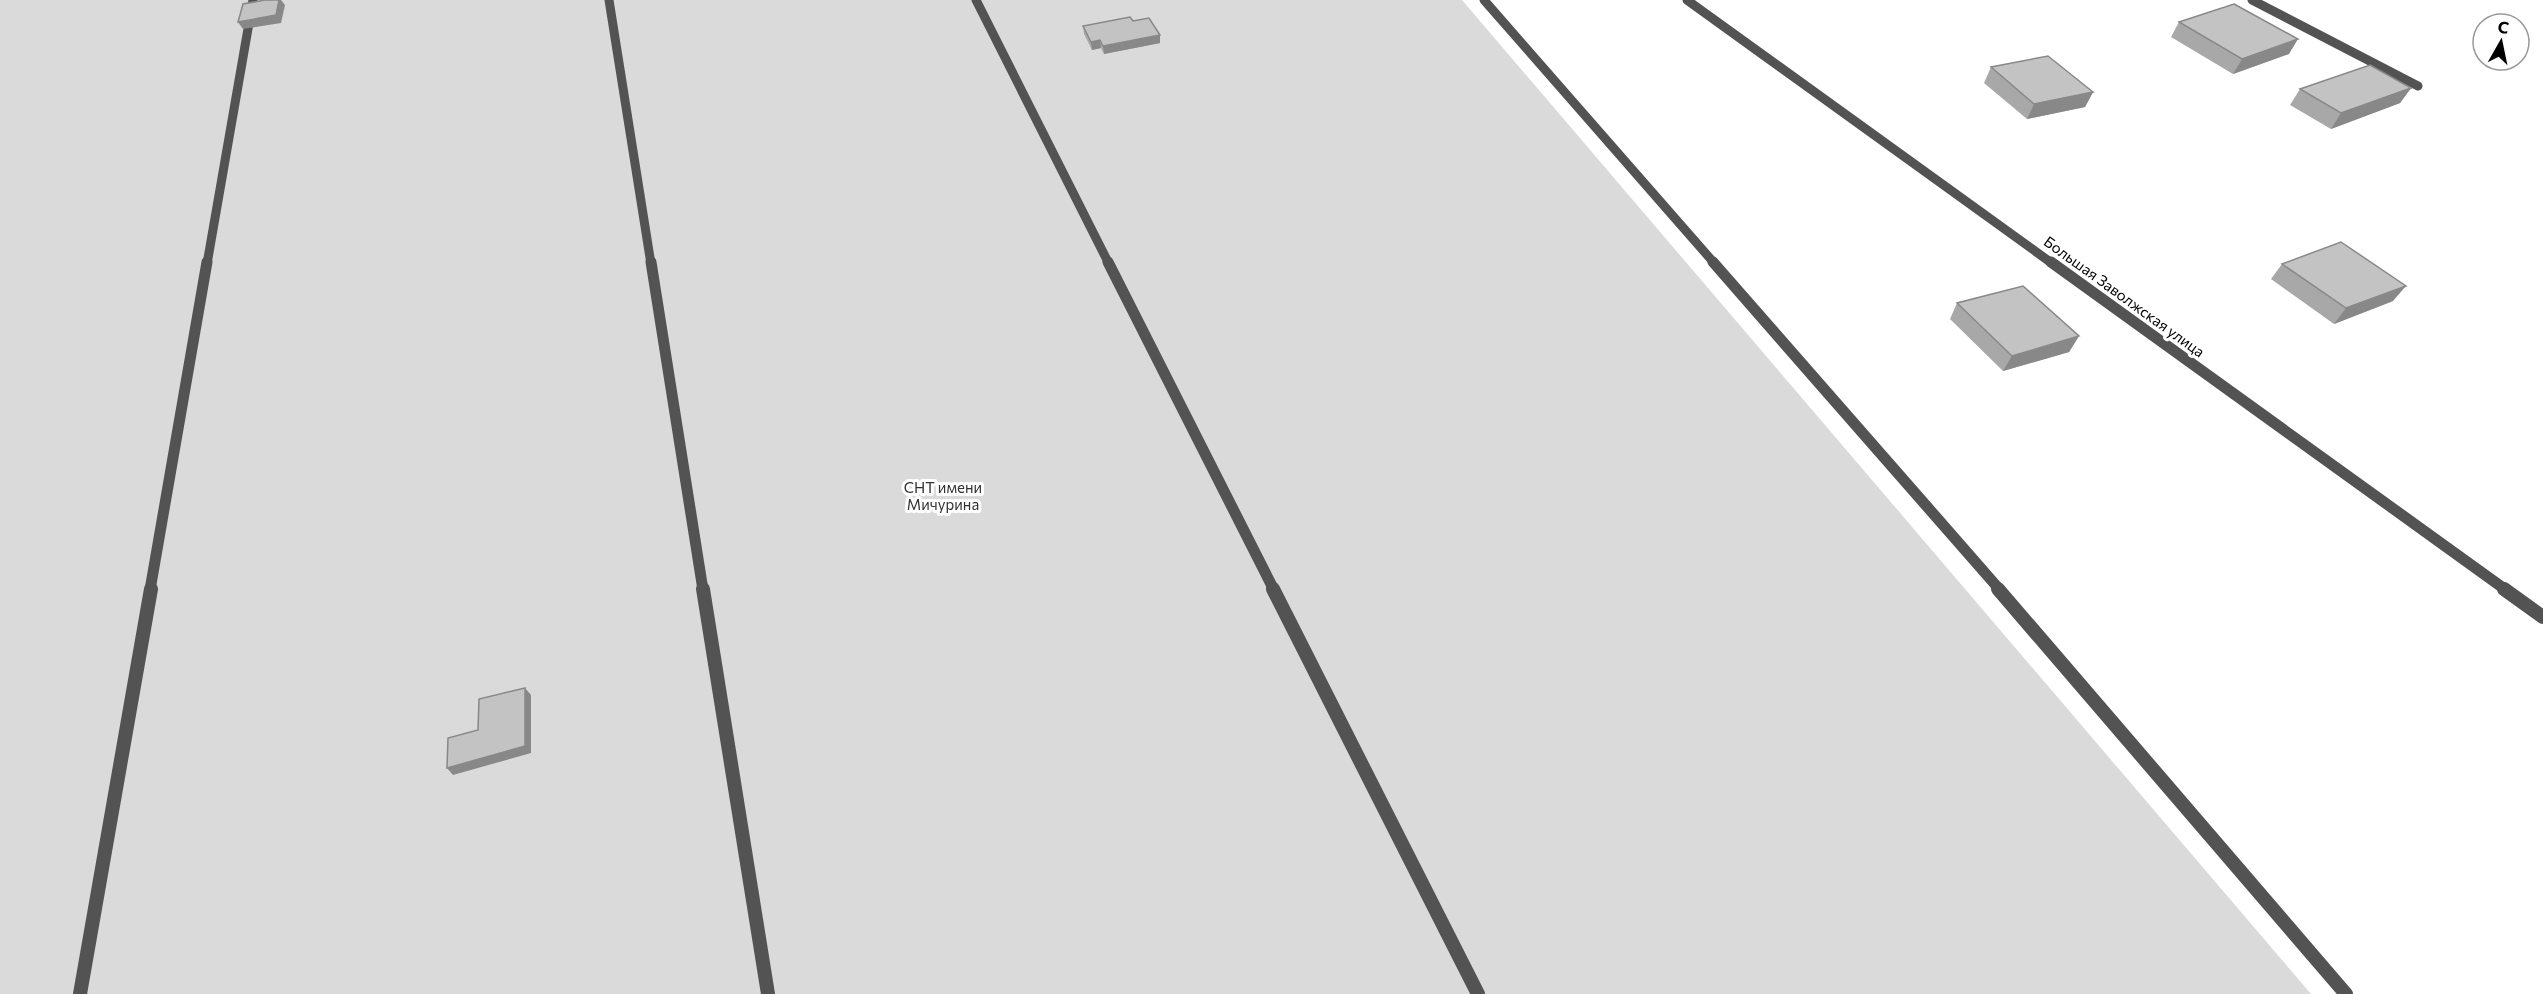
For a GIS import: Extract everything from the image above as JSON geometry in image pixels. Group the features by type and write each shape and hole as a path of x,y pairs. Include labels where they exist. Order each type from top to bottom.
{"street":[{"path":"80,994 253,0"},
{"path":"609,0 768,994"},
{"path":"976,0 1478,994"},
{"path":"1484,0 2051,649 2346,994"},
{"name":"Большая Заволжская улица","path":"1687,0 2543,617"},
{"path":"2252,0 2418,86"}],"green space":[{"name":"СНТ имени Мичурина","path":"0,0 1462,0 2311,994 0,994"}],"building":[{"path":"279,0 276,15 238,22 243,4"},
{"path":"2234,4 2298,39 2242,59 2179,22"},
{"path":"1130,17 1133,21 1149,18 1160,35 1103,46 1100,40 1091,42 1083,26"},
{"path":"2048,56 2093,92 2034,104 1991,67"},
{"path":"2370,65 2411,88 2341,113 2300,89"},
{"path":"2341,242 2406,286 2346,308 2282,264"},
{"path":"2023,286 2079,336 2012,356 1957,303"},
{"path":"525,688 525,746 447,768 448,738 478,730 479,699"}]}
